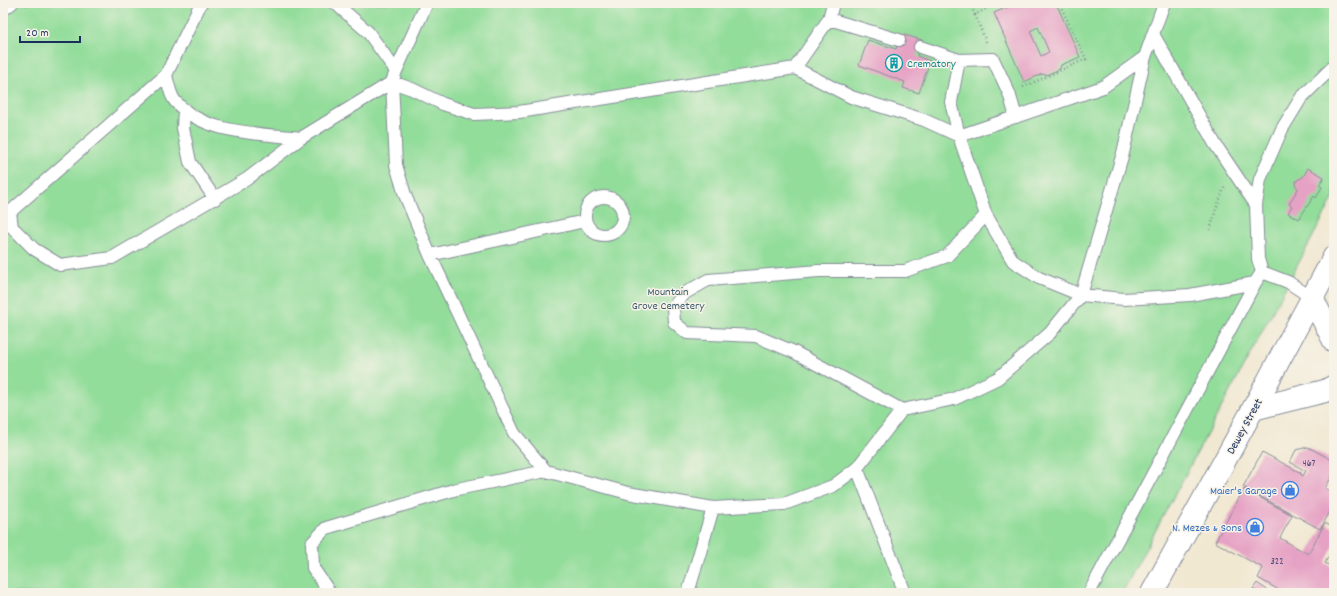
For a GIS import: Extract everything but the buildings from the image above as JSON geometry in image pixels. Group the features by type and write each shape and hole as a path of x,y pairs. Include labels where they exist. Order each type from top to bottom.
{"main road":[{"name":"Dewey Street","path":"1152,593 1334,257"},
{"path":"1312,298 1334,341"},
{"path":"1253,409 1325,391 1334,386"}],"lane":[{"path":"3,10 12,3"},
{"path":"201,3 166,75 10,212 12,227 34,249 60,265 112,258 247,179 301,138 394,76"},
{"path":"335,3 368,32 394,76 412,89 442,104 474,114 519,112 795,68 851,97 924,120 959,136 1103,87 1145,57"},
{"path":"427,3 394,76 396,165 405,195 430,255 514,432 546,471"},
{"path":"795,68 829,18 834,3"},
{"path":"986,215 947,256 905,271 819,271 708,280 685,293 673,307 674,322 687,334 756,336 794,352 902,410 954,399 998,378 1050,333 1081,295 1122,153 1145,57 1164,3"},
{"path":"829,18 899,40"},
{"path":"1153,34 1215,144 1256,205"},
{"path":"920,47 959,60 993,59 1009,93 1016,117"},
{"path":"959,60 951,102 959,136 986,215 1014,262 1039,278 1081,295 1124,299 1190,295 1255,283"},
{"path":"1089,593 1262,272 1258,259 1256,205 1260,179 1282,129 1301,98 1334,66"},
{"path":"166,75 174,100 194,118 228,130 301,138"},
{"path":"184,109 183,128 190,162 214,199"},
{"path":"430,255 585,221"},
{"path":"1262,272 1288,282 1312,298"},
{"path":"330,593 313,568 312,543 326,528 457,489 546,471 628,493 713,508 784,504 833,486 857,468 902,410"},
{"path":"857,468 905,593"},
{"path":"688,593 713,508"}],"path":[{"path":"970,3 993,59"},
{"path":"975,14 997,3 1001,6 1008,3"},
{"path":"1009,93 1086,59 1059,3"},
{"path":"1210,230 1216,209 1232,169"}],"green space":[{"name":"Mountain Grove Cemetery","path":"3,3 1334,3 1334,197 1122,593 3,593"}],"place":[{"name":"Crematory","path":"894,63"},
{"name":"Maier's Garage","path":"1290,490"},
{"name":"N. Mezes & Sons","path":"1255,527"}]}
